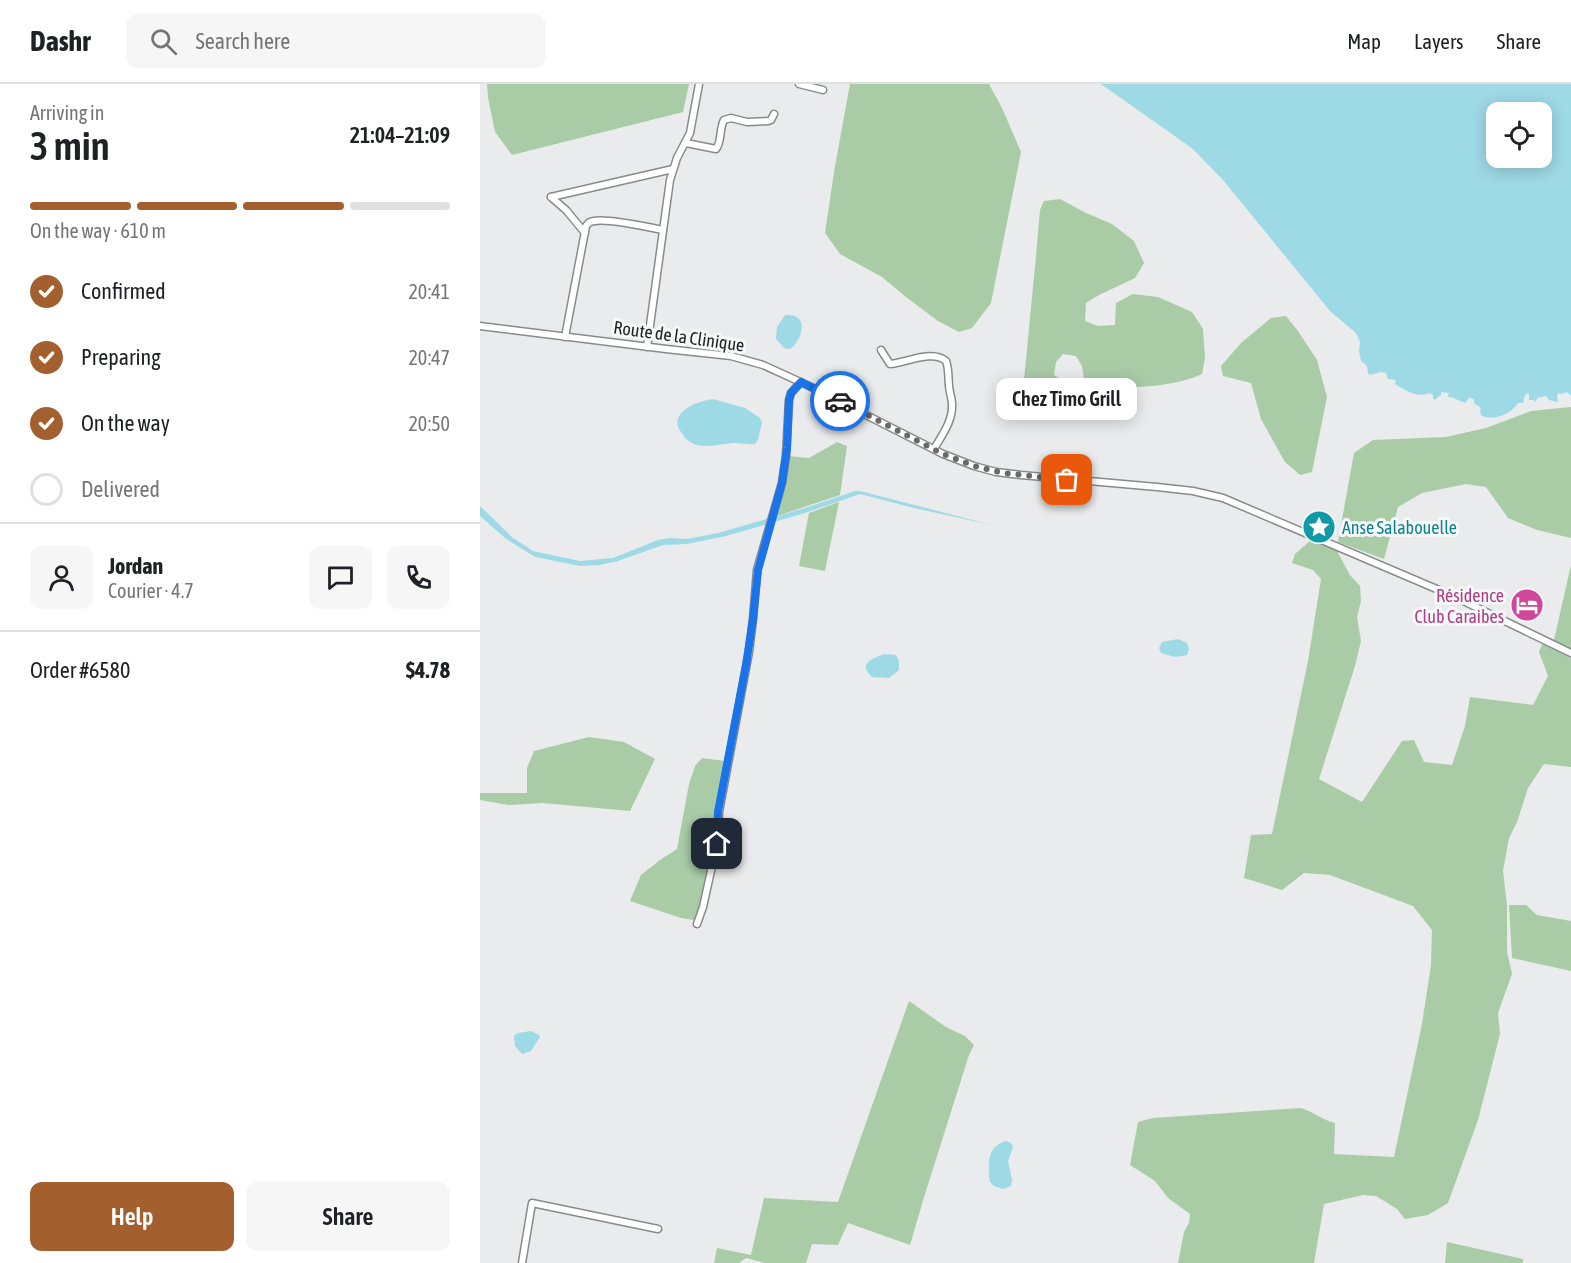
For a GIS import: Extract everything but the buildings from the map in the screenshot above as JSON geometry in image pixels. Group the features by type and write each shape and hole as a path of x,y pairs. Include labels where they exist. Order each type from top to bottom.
{"street":[{"path":"646,347 670,180 690,134 699,84"},
{"path":"799,84 823,90"},
{"path":"686,143 716,149 719,146 724,120 731,118 747,122 768,121 774,114"},
{"path":"585,233 566,210 551,197 673,169"},
{"path":"565,337 588,223 597,221 663,230"},
{"name":"Route de la Clinique","path":"480,326 731,356 762,365 801,382 934,449 974,466 1004,473 1193,491 1223,498 1453,596 1571,653"},
{"path":"881,350 890,364 914,358 938,356 946,361 952,411 949,422 934,449"},
{"path":"697,924 718,839 718,812 747,661 758,570 782,483 789,400 791,393 801,382"},
{"path":"522,1263 532,1203 658,1229"}],"green space":[{"path":"487,84 689,84 683,112 512,155 495,132"},
{"path":"850,84 989,84 1002,108 1021,152 991,303 972,328 959,332 938,321 882,277 840,254 825,233"},
{"path":"1060,199 1112,224 1134,241 1144,263 1135,278 1086,303 1085,321 1098,326 1115,325 1116,303 1133,294 1158,297 1192,312 1203,329 1205,358 1202,374 1175,383 1143,387 1112,386 1084,379 1082,366 1076,356 1063,354 1056,362 1054,375 1070,385 1059,403 1042,399 1030,390 1024,380 1040,210 1044,201"},
{"path":"1286,316 1317,360 1327,397 1312,472 1300,475 1285,462 1261,419 1251,383 1223,376 1221,366 1241,343 1271,318"},
{"path":"1571,407 1571,538 1537,530 1508,518 1486,487 1466,484 1422,493 1398,507 1384,559 1338,542 1354,453 1373,440 1446,437 1486,428 1531,411"},
{"path":"837,442 847,446 840,495 774,517 788,456 809,458"},
{"path":"839,502 825,571 799,566 809,513"},
{"path":"1311,540 1337,551 1350,575 1360,586 1361,601 1357,617 1361,641 1319,779 1362,802 1402,741 1414,740 1424,762 1452,765 1465,726 1470,697 1533,705 1548,676 1539,652 1542,644 1571,657 1571,767 1544,764 1528,788 1509,838 1503,871 1507,905 1507,952 1512,974 1498,1013 1500,1034 1478,1120 1448,1203 1428,1215 1405,1219 1397,1209 1376,1196 1363,1195 1324,1204 1314,1263 1178,1263 1190,1214 1168,1198 1155,1181 1130,1165 1138,1122 1153,1118 1301,1108 1335,1123 1334,1154 1394,1157 1422,1024 1431,965 1432,930 1413,906 1330,875 1304,873 1282,890 1244,878 1251,835 1272,834 1308,661 1321,579 1313,570 1292,563 1295,554"},
{"path":"1571,565 1571,648 1554,640"},
{"path":"589,737 624,742 655,759 630,811 543,803 509,805 480,800 480,793 527,793 527,768 534,751"},
{"path":"702,758 725,761 715,837 700,910 694,920 630,901 641,875 677,849 689,784 695,766"},
{"path":"1509,905 1526,905 1537,915 1571,921 1571,971 1512,958"},
{"path":"909,1001 946,1027 965,1036 974,1045 910,1245 848,1223 838,1245 812,1244 806,1263 765,1263 746,1258 739,1263 714,1263 717,1248 751,1255 764,1198 838,1202"},
{"path":"1447,1242 1523,1259 1523,1263 1445,1263"}],"water":[{"path":"1101,84 1571,84 1571,396 1567,392 1559,393 1558,402 1549,400 1546,396 1537,398 1536,402 1529,400 1527,393 1523,403 1518,403 1506,413 1491,418 1481,415 1481,408 1470,397 1465,403 1448,397 1449,393 1441,392 1435,400 1430,393 1416,394 1403,389 1395,384 1396,380 1388,379 1386,373 1370,375 1367,366 1361,361 1360,342 1356,333 1330,311 1223,180 1193,149"},
{"path":"785,315 799,319 802,328 799,338 790,349 784,348 776,339 777,327"},
{"path":"713,399 745,408 760,418 762,422 755,444 700,446 686,439 678,425 681,413 693,405"},
{"path":"855,491 992,525 860,494 726,536 687,544 663,545 618,561 580,566 535,557 505,538 480,516 480,506 513,538 533,551 580,561 613,558 658,540 687,539 718,533"},
{"path":"1178,639 1187,643 1189,649 1187,655 1175,657 1161,653 1159,648 1162,642"},
{"path":"885,654 896,655 899,670 889,678 872,677 866,665"},
{"path":"531,1031 540,1037 531,1051 522,1054 515,1046 514,1036"},
{"path":"1007,1141 1013,1147 1008,1161 1012,1180 1011,1186 1003,1189 990,1182 989,1163 995,1147"}],"way so far":[{"path":"840,401 943,454 974,466 1021,476 1067,480"}],"place":[{"name":"Chez Timo Grill","path":"1067,480"},
{"name":"Anse Salabouelle","path":"1319,527"},
{"name":"Résidence Club Caraibes","path":"1527,605"}],"route":[{"path":"717,844 718,812 746,665 758,570 782,483 789,400 791,393 801,382 840,401"}]}
